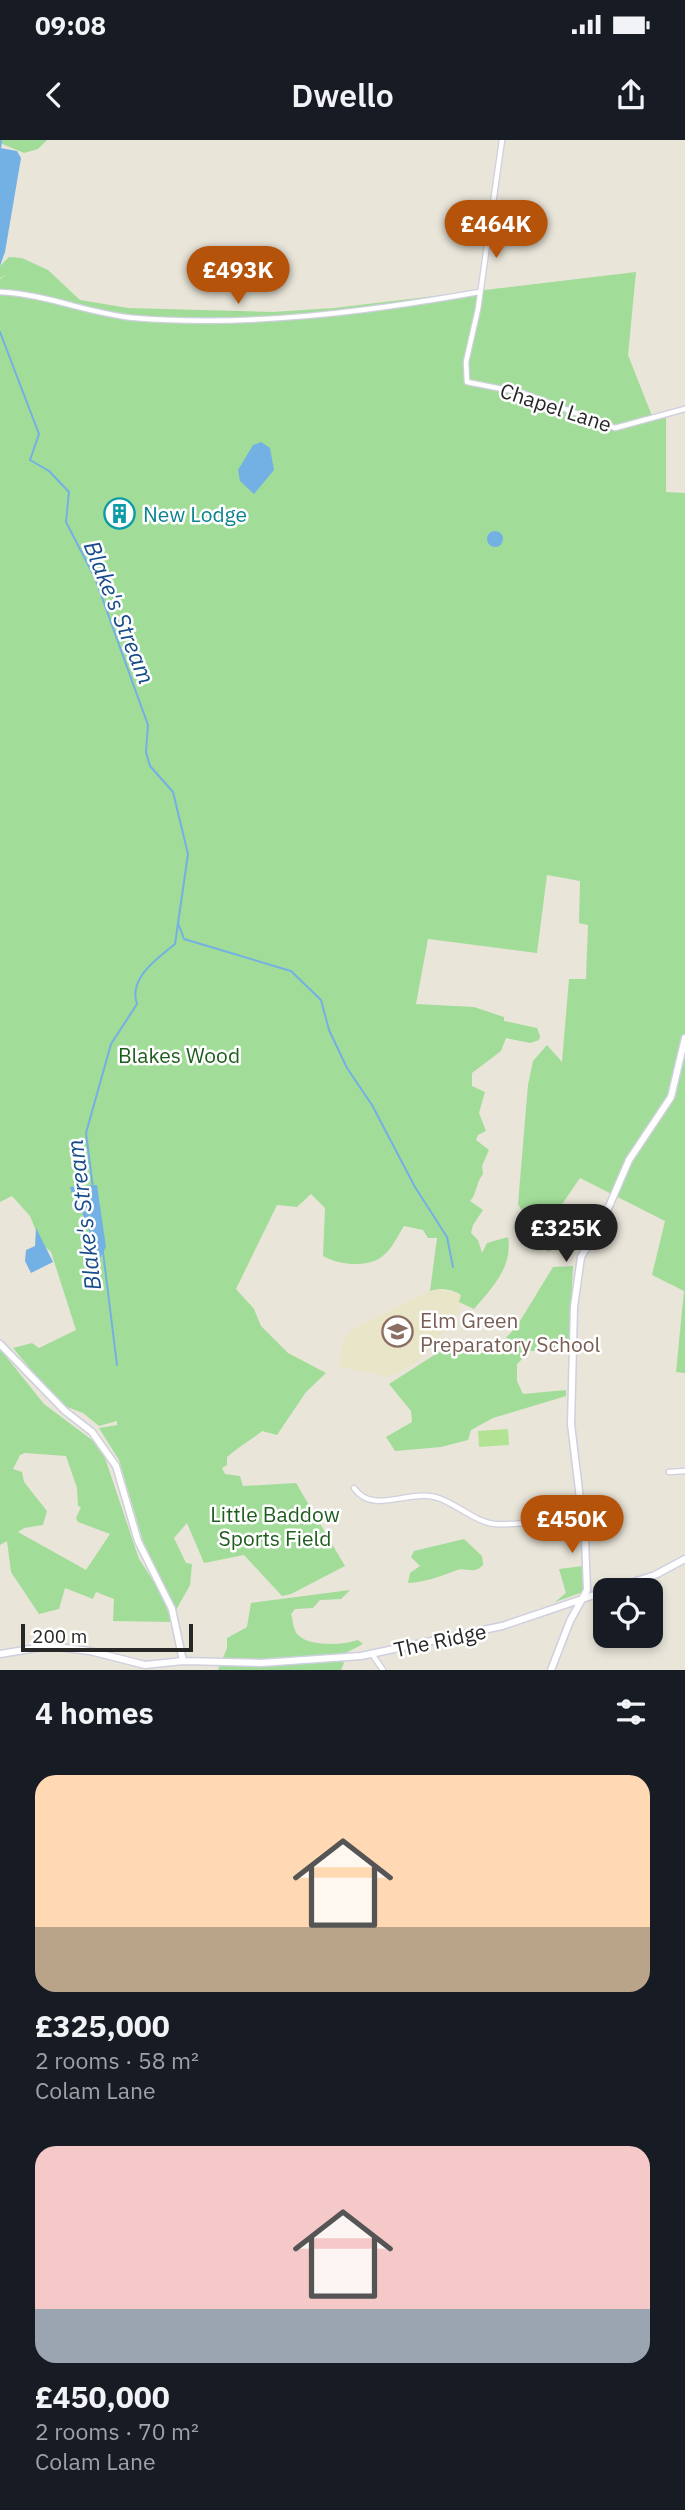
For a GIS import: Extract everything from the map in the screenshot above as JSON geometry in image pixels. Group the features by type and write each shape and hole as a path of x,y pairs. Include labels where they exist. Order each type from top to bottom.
{"street":[{"path":"0,292 34,295 108,316 187,319 310,317 479,292 502,140"},
{"name":"Chapel Lane","path":"479,292 466,362 467,382 523,393 615,428 685,409"},
{"path":"551,1670 584,1598 587,1566 571,1424 574,1307 581,1257 604,1218 629,1160 671,1097 685,1038"},
{"path":"0,1345 65,1412 92,1432 116,1466 138,1541 172,1609 183,1661"},
{"path":"669,1472 685,1471"},
{"path":"354,1488 366,1501 373,1503 404,1497 434,1497 497,1524 582,1516"},
{"name":"The Ridge","path":"646,1578 685,1559"},
{"name":"The Ridge","path":"0,1654 48,1646 100,1653 137,1664 183,1661 261,1663 372,1654 502,1626 593,1595"},
{"path":"572,1601 578,1610"},
{"path":"372,1654 383,1670"}],"shaded area":[{"name":"Elm Green Preparatory School","path":"437,1287 461,1295 460,1311 423,1357 399,1373 387,1376 338,1367 344,1340 352,1329"}],"green space":[{"path":"0,140 47,140 38,149 24,153 0,143"},
{"path":"9,257 22,258 48,270 80,300 128,308 272,312 334,308 636,272 628,355 652,416 666,411 666,492 685,493 685,1373 676,1372 684,1291 652,1275 665,1221 580,1178 538,1239 518,1204 528,1085 533,1061 547,1045 562,1062 569,979 586,979 588,925 579,923 580,881 547,875 537,953 428,939 416,1004 474,1007 504,1017 504,1021 537,1028 540,1036 539,1040 530,1043 506,1038 501,1051 472,1073 472,1086 485,1092 479,1113 486,1131 478,1135 476,1140 489,1150 482,1166 483,1174 470,1201 483,1210 471,1233 478,1240 482,1253 487,1243 508,1237 507,1258 494,1285 474,1309 459,1302 461,1295 454,1291 430,1291 437,1238 428,1238 423,1230 404,1226 388,1251 371,1262 345,1263 323,1256 325,1208 311,1194 297,1207 277,1205 236,1289 254,1309 261,1326 288,1353 326,1373 306,1392 277,1435 262,1431 227,1457 227,1465 222,1468 225,1474 240,1476 243,1486 296,1483 345,1566 282,1596 244,1555 204,1563 187,1523 174,1538 186,1563 192,1564 190,1585 176,1610 143,1541 119,1460 99,1428 117,1425 117,1421 99,1426 83,1413 59,1404 13,1348 32,1343 39,1348 76,1330 51,1252 41,1243 30,1216 12,1196 0,1202 0,279 7,275 0,278 0,266"},
{"path":"571,1216 581,1216 583,1233 575,1251 560,1253 559,1247 548,1252 540,1241 562,1238 574,1230 569,1223"},
{"path":"573,1266 569,1350 530,1351 517,1364 517,1381 523,1394 566,1390 566,1396 493,1418 471,1430 468,1440 441,1447 395,1451 386,1437 412,1422 411,1411 389,1384 439,1352 492,1353 517,1326 553,1267"},
{"path":"0,1349 44,1404 92,1440 105,1458 139,1559 160,1591 172,1622 113,1621 114,1599 96,1592 93,1599 65,1588 59,1609 39,1614 11,1572 7,1541 0,1545","holes":["25,1453 66,1456 77,1488 78,1506 81,1507 76,1518 78,1522 110,1534 86,1570 18,1532 24,1528 43,1525 47,1511 24,1482 22,1472 13,1469 20,1455"]},
{"path":"508,1429 509,1445 479,1447 478,1431"},
{"path":"464,1539 482,1556 483,1565 473,1570 457,1570 408,1583 410,1573 420,1566 411,1557 414,1551"},
{"path":"584,1566 583,1592 555,1602 566,1593 559,1569"},
{"path":"350,1590 341,1599 320,1600 313,1608 295,1609 291,1614 298,1635 310,1642 327,1644 358,1640 363,1644 338,1657 344,1663 341,1670 218,1670 227,1648 227,1638 247,1627 251,1603"}],"water":[{"path":"0,148 17,151 21,158 5,252 0,266"},
{"path":"261,442 270,448 274,470 254,494 240,481 238,470 253,445"},
{"path":"495,531 503,539 495,547 487,539"},
{"path":"97,1185 106,1247 94,1269 89,1229 70,1187"},
{"path":"36,1228 53,1262 31,1273 25,1261 26,1250 35,1246"}],"waterway":[{"name":"Blake's Stream","path":"0,150 1,140"},
{"name":"Blake's Stream","path":"0,332 39,434 30,460 49,471 69,492 66,522 95,578 148,725 146,752 150,766 173,792 188,854 175,944 140,978 135,995 137,1004 111,1044 86,1133 93,1188"},
{"name":"Blake's Stream","path":"178,923 184,939 291,971 321,1000 329,1030 347,1068 372,1105 415,1187 447,1237 453,1267"},
{"name":"Blake's Stream","path":"103,1252 117,1365"}],"place":[{"name":"New Lodge","path":"120,514"},
{"name":"Elm Green Preparatory School","path":"397,1332"}],"park label":[{"name":"Blakes Wood","path":"179,1055"},
{"name":"Little Baddow Sports Field","path":"275,1526"}]}
